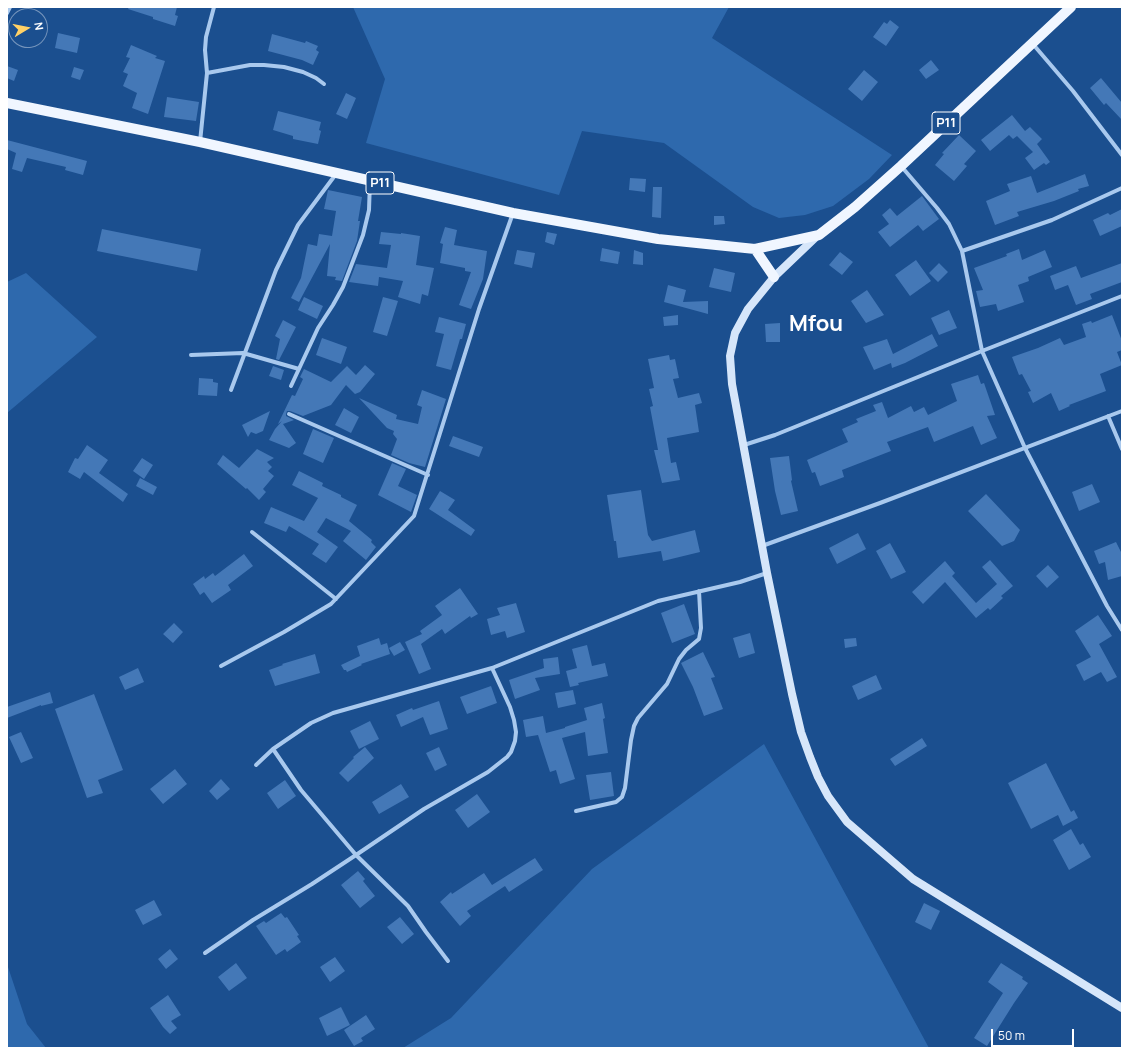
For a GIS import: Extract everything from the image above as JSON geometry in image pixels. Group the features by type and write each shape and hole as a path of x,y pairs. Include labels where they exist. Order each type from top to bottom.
{"main road":[{"name":"P11","path":"7,103 200,142 513,213 658,238 755,249 818,235 855,206 901,166 1071,7"},
{"path":"818,235 774,277 748,309 735,333 730,356 732,384 767,573 792,694 801,732 818,777 828,796 847,822 912,879 1122,1008"},
{"path":"755,249 774,277"}],"street":[{"path":"7,13 10,7"},
{"path":"200,142 207,73 205,50 206,37 214,7"},
{"path":"1032,43 1073,91 1122,155"},
{"path":"207,73 264,64 303,72 316,78 324,84"},
{"path":"901,166 949,224 962,251 982,351 1025,448 1107,606 1122,630"},
{"path":"231,390 276,270 298,225 337,173"},
{"path":"291,386 318,328 343,286 363,235 369,210 370,180"},
{"path":"962,251 1052,220 1122,188"},
{"path":"221,666 284,632 331,604 414,516 479,309 513,213"},
{"path":"744,445 775,435 1122,296"},
{"path":"191,355 244,354 300,369"},
{"path":"762,546 1122,411"},
{"path":"289,414 428,475"},
{"path":"1108,416 1122,449"},
{"path":"252,532 336,599"},
{"path":"256,765 273,749 311,723 333,713 492,668 658,601 740,582 767,573"},
{"path":"576,811 616,802 622,797 626,788 634,726 638,718 667,684 679,659 686,650 699,640 701,628 699,591"},
{"path":"205,953 253,920 312,884 424,809 488,772 507,757 511,752 515,741 516,732 514,720 510,707 492,668"},
{"path":"273,749 301,790 326,822 356,855 408,906 448,961"}],"shaded area":[{"path":"353,7 729,7 712,38 892,155 869,179 833,206 805,215 779,218 753,207 664,143 582,131 559,195 366,143 385,79"},
{"path":"26,273 97,337 7,413 7,282"},
{"path":"764,744 929,1048 403,1048 451,1018 592,869"},
{"path":"7,964 27,1024 46,1048 7,1048"}],"building":[{"path":"129,7 177,7 175,15 178,16 175,26 128,9"},
{"path":"890,20 899,27 886,46 873,37 884,22 887,24"},
{"path":"58,33 80,38 77,53 55,48"},
{"path":"272,34 305,43 306,41 318,46 316,50 319,52 313,65 302,60 268,51"},
{"path":"131,45 157,56 155,58 165,61 148,114 132,108 137,93 123,86 128,74 123,72 130,58 126,57"},
{"path":"931,60 939,70 926,79 919,70"},
{"path":"7,66 18,70 14,81 7,78"},
{"path":"74,67 84,70 80,80 71,77"},
{"path":"864,70 878,82 862,101 848,89"},
{"path":"1101,78 1122,103 1122,120 1106,103 1104,105 1090,88"},
{"path":"346,93 356,98 347,119 336,114"},
{"path":"167,97 199,102 196,121 164,117"},
{"path":"278,111 321,122 319,130 321,131 318,144 293,139 293,136 273,130"},
{"path":"1012,115 1025,131 1030,127 1042,139 1037,144 1050,162 1046,165 1044,163 1034,170 1025,158 1033,152 1017,136 1013,139 1009,135 990,151 981,140"},
{"path":"959,135 976,151 964,164 967,166 954,181 935,165 944,154 942,153"},
{"path":"7,140 87,161 83,175 65,170 66,167 27,158 22,172 12,169 16,153 7,149"},
{"path":"1085,174 1089,186 1078,189 1079,191 1054,201 1017,212 1019,216 995,225 986,201 1010,191 1007,184 1031,176 1037,193"},
{"path":"630,178 646,179 645,192 629,190"},
{"path":"653,187 662,187 661,218 652,217"},
{"path":"328,190 362,197 358,221 360,221 357,241 342,281 335,280 336,277 327,276 330,244 299,302 291,298 301,278 308,244 317,246 319,234 332,236 336,211 324,209"},
{"path":"922,196 939,219 923,231 918,225 890,247 878,232 889,224 882,215 890,208 897,216"},
{"path":"1122,209 1122,226 1100,236 1093,220 1108,213 1110,215"},
{"path":"714,216 724,216 725,224 714,225"},
{"path":"445,227 457,230 454,245 487,251 483,279 471,309 459,305 471,272 465,271 465,268 440,263 443,244 440,243"},
{"path":"102,229 201,249 197,271 97,251"},
{"path":"381,232 420,236 416,265 434,268 428,296 422,294 420,304 398,297 403,281 379,277 378,286 349,282 356,264 387,268 391,245 379,244"},
{"path":"547,232 557,234 554,245 545,242"},
{"path":"602,248 620,252 618,264 600,261"},
{"path":"1019,249 1022,260 1045,250 1052,267 1028,277 1029,281 1018,285 1024,302 998,311 996,304 980,307 976,291 983,290 974,268 1007,256 1006,254"},
{"path":"517,250 535,253 532,268 514,264"},
{"path":"634,250 643,253 643,265 633,264"},
{"path":"840,252 853,262 842,275 829,265"},
{"path":"916,260 931,281 910,296 895,275"},
{"path":"939,263 948,272 938,282 929,273"},
{"path":"1122,263 1122,282 1090,294 1092,299 1076,305 1068,285 1055,290 1050,276 1076,266 1081,278"},
{"path":"714,268 735,273 731,292 709,287"},
{"path":"668,285 686,290 683,302 708,301 708,314 664,302"},
{"path":"867,290 884,315 866,323 851,301"},
{"path":"304,297 323,306 317,319 298,310"},
{"path":"383,297 398,301 387,336 373,332"},
{"path":"949,310 957,328 939,335 931,318"},
{"path":"678,315 678,325 664,326 663,317"},
{"path":"1112,315 1122,341 1122,350 1117,352 1122,365 1100,374 1106,391 1069,405 1070,406 1059,411 1051,393 1033,403 1028,392 1031,391 1022,374 1019,375 1012,357 1038,348 1060,338 1064,345 1086,337 1082,324 1091,321 1092,323"},
{"path":"439,317 466,324 451,370 436,366 444,334 435,332"},
{"path":"283,320 296,327 279,360 276,359 280,339 275,336"},
{"path":"780,323 780,342 766,342 765,324"},
{"path":"932,334 938,346 892,368 891,363 874,370 863,347 887,339 893,354"},
{"path":"322,338 347,347 341,364 316,355"},
{"path":"669,355 670,360 675,359 679,378 673,379 678,398 699,393 702,403 695,405 699,432 667,438 671,463 676,462 680,480 662,483 654,450 658,450 650,407 653,406 649,389 654,388 648,359"},
{"path":"365,365 375,374 360,392 355,394 346,385 331,405 303,416 287,411 286,416 294,420 283,424 296,443 289,448 269,440 275,429 282,421 278,424 292,395 295,396 303,379 300,377 304,369 331,382 347,366 356,375"},
{"path":"273,366 284,370 281,380 269,376"},
{"path":"978,375 981,384 984,383 995,415 987,416 997,438 981,445 973,426 934,442 928,427 887,442 891,451 842,470 844,477 820,486 815,472 812,473 807,460 848,442 842,429 858,422 856,419 876,411 873,405 882,402 888,418 911,406 914,412 924,407 928,415 957,401 951,384"},
{"path":"199,378 213,379 213,382 218,383 217,396 198,395"},
{"path":"422,390 446,399 425,467 409,463 391,455 397,439 393,434 394,431 387,428 359,398 397,415 396,419 418,424 422,407 417,405"},
{"path":"344,408 359,417 351,433 335,425"},
{"path":"270,411 263,431 256,434 251,432 248,437 242,425"},
{"path":"313,429 334,438 323,463 303,454"},
{"path":"453,436 483,447 479,457 449,446"},
{"path":"87,445 108,460 99,473 128,494 123,502 84,472 80,479 68,472 75,458 78,459"},
{"path":"257,449 274,458 267,462 272,467 268,471 274,476 263,489 266,492 259,500 247,488 246,489 217,464 223,455 239,468"},
{"path":"789,456 791,481 798,511 781,515 775,491 770,458"},
{"path":"142,458 153,465 144,479 133,471"},
{"path":"392,463 406,469 398,486 417,495 411,512 378,495"},
{"path":"299,471 323,483 322,486 357,505 349,521 372,540 371,542 376,547 366,560 343,541 351,531 326,518 317,532 338,547 326,563 312,554 319,544 289,526 286,532 264,523 271,507 304,521 318,498 292,485"},
{"path":"140,478 157,487 153,495 136,486"},
{"path":"1092,484 1100,502 1079,511 1072,492"},
{"path":"641,490 648,535 652,541 695,530 700,552 663,561 661,551 618,558 607,495"},
{"path":"440,491 455,500 448,510 475,530 471,536 429,509"},
{"path":"986,494 1020,530 1014,541 1002,546 968,511"},
{"path":"858,533 866,549 837,564 829,548"},
{"path":"1116,542 1122,554 1122,576 1108,580 1105,562 1099,564 1094,551"},
{"path":"890,543 906,572 891,579 876,551"},
{"path":"244,554 253,566 228,585 231,590 212,603 204,592 200,595 193,584 204,576 205,579 213,573 215,576"},
{"path":"990,560 1013,586 1001,596 1003,598 990,610 988,608 976,618 945,582 923,604 912,592 945,561 955,573 952,576 976,603 997,584 982,567"},
{"path":"1048,565 1059,577 1047,588 1036,576"},
{"path":"460,588 478,614 471,618 470,616 445,634 442,629 421,644 431,669 419,674 405,642 422,634 420,631 442,615 435,606"},
{"path":"516,603 525,632 507,638 505,631 491,635 487,619 500,615 497,608"},
{"path":"684,604 695,634 672,643 661,613"},
{"path":"1098,615 1112,636 1099,644 1117,677 1107,682 1101,672 1084,681 1076,665 1091,657 1075,631"},
{"path":"174,623 183,632 173,643 163,634"},
{"path":"750,633 755,653 739,658 733,638"},
{"path":"379,638 381,645 387,643 390,654 361,664 362,665 347,672 344,670 341,665 360,656 357,646"},
{"path":"856,638 857,646 845,648 844,639"},
{"path":"400,642 405,650 394,656 389,648"},
{"path":"587,645 592,666 605,663 608,676 578,683 579,685 570,687 566,671 577,668 572,649"},
{"path":"703,652 715,677 711,678 723,709 704,716 693,687 681,663"},
{"path":"315,654 320,673 275,686 269,670 283,665 282,664"},
{"path":"558,657 560,674 535,678 540,690 515,699 509,680 544,668 543,659"},
{"path":"138,668 144,682 125,690 119,677"},
{"path":"876,675 882,689 858,700 852,686"},
{"path":"491,686 497,703 467,714 460,697"},
{"path":"573,690 576,704 558,708 555,693"},
{"path":"50,692 53,703 41,705 7,718 7,707"},
{"path":"94,694 123,770 98,780 103,793 87,798 55,709"},
{"path":"439,701 448,729 430,735 423,717 401,727 396,715 412,708 413,710"},
{"path":"602,703 608,753 588,756 585,732 562,738 575,779 560,784 556,770 550,772 538,735 526,737 523,720 543,716 546,733 587,720 584,708"},
{"path":"370,721 379,739 359,749 350,731"},
{"path":"21,732 33,758 21,763 9,737"},
{"path":"922,738 927,746 895,766 890,759"},
{"path":"365,747 374,758 348,782 339,773 354,758 353,757"},
{"path":"439,747 447,765 435,771 426,753"},
{"path":"1046,763 1071,812 1074,810 1078,818 1063,826 1058,815 1031,829 1008,783"},
{"path":"175,769 187,784 163,804 150,789"},
{"path":"611,772 614,796 590,800 586,775"},
{"path":"221,779 230,789 217,800 209,791"},
{"path":"285,780 296,796 278,809 267,793"},
{"path":"401,784 409,797 379,814 372,802"},
{"path":"477,794 490,812 468,828 455,810"},
{"path":"1071,829 1080,845 1083,843 1091,857 1069,870 1053,840"},
{"path":"535,858 543,870 509,892 505,886 467,911 471,916 460,926 440,902 451,892 452,894 484,873 492,885"},
{"path":"358,871 365,879 363,881 375,896 360,908 341,885"},
{"path":"154,900 162,915 143,925 135,910"},
{"path":"924,903 940,911 931,930 915,922"},
{"path":"281,913 285,918 287,917 299,935 297,936 301,942 287,952 285,949 276,955 256,926 264,921 266,923"},
{"path":"400,917 414,934 402,944 387,927"},
{"path":"170,949 178,959 166,969 158,959"},
{"path":"335,957 345,971 330,982 320,967"},
{"path":"236,963 247,978 229,991 218,977"},
{"path":"1001,963 1023,977 1022,979 1028,983 987,1046 974,1038 1003,993 988,982"},
{"path":"168,995 181,1015 171,1021 177,1028 170,1034 163,1027 150,1008"},
{"path":"341,1007 350,1025 327,1036 319,1018"},
{"path":"366,1015 375,1029 361,1038 363,1041 354,1046 344,1030"}],"district":[{"name":"Mfou","path":"816,325"}]}
